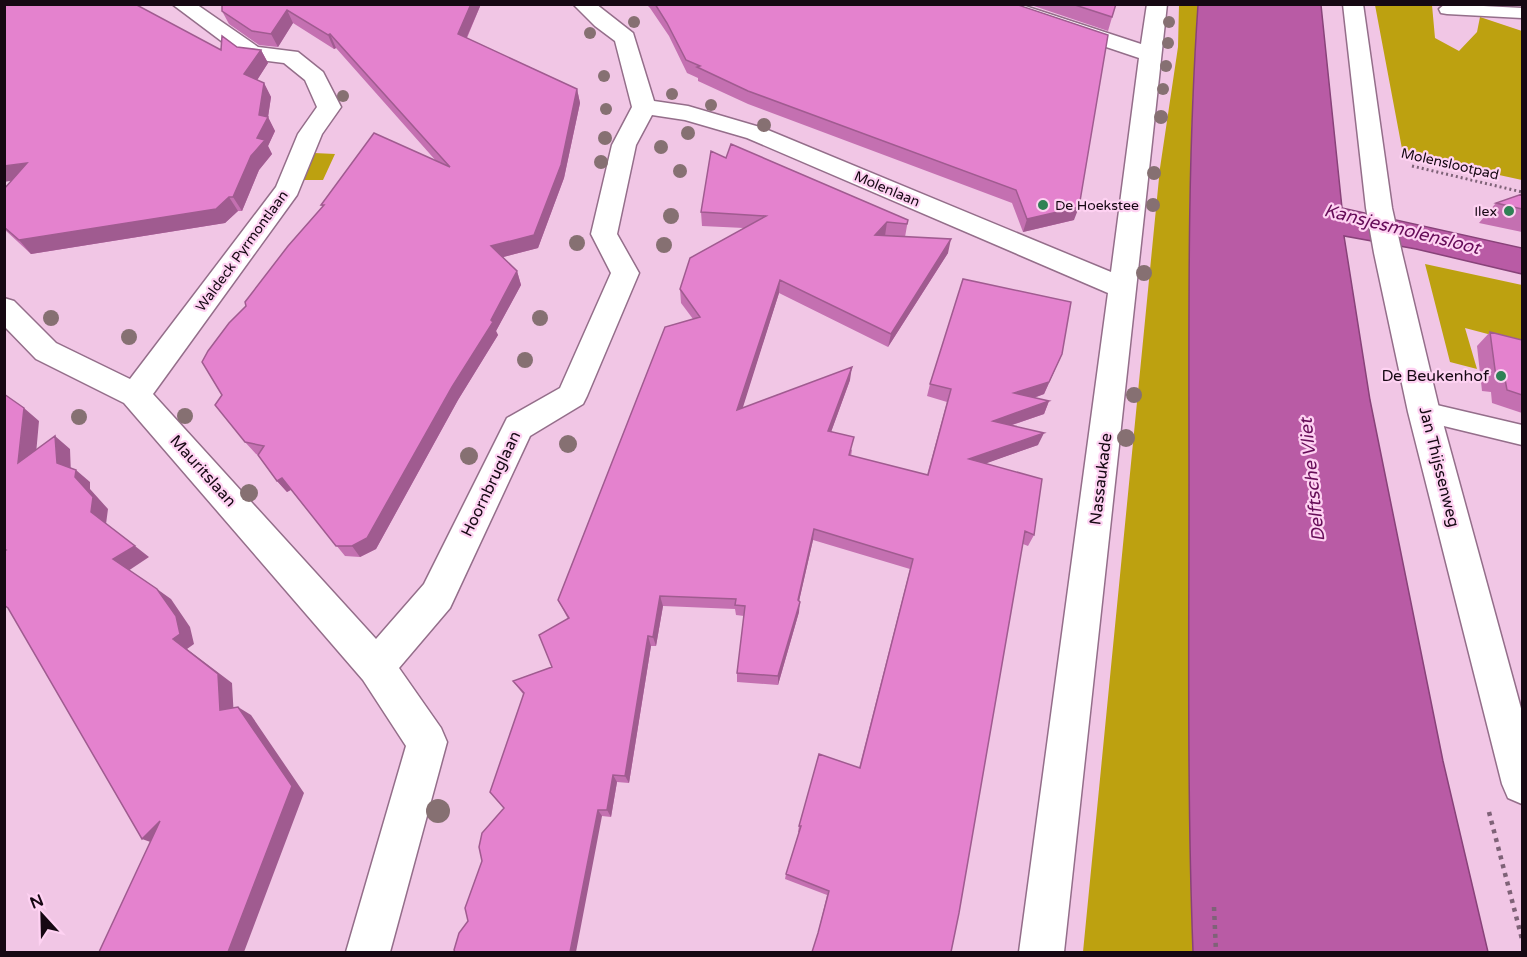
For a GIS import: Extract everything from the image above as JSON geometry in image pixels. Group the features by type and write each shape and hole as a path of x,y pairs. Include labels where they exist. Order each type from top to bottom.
{"street":[{"name":"Waldeck Pyrmontlaan","path":"135,395 288,189 310,134 329,107 315,77 290,57 252,53 182,4"},
{"path":"583,4 602,22 625,38 644,107"},
{"path":"997,4 1150,54"},
{"name":"Nassaukade","path":"1042,952 1157,4"},
{"name":"Jan Thijssenweg","path":"1353,4 1378,208 1424,412 1520,770"},
{"name":"Molenlaan","path":"644,107 688,113 755,133 1124,289"},
{"name":"Hoornbruglaan","path":"376,667 437,596 518,427 572,396 625,273 604,234 624,145 644,107"},
{"name":"Mauritslaan","path":"4,308 46,351 135,395 376,667"},
{"path":"368,952 427,742 376,667"}],"lane":[{"path":"1443,30 1446,7 1522,13"},
{"path":"1424,412 1522,435"}],"path":[{"name":"Molenslootpad","path":"1372,156 1522,192"},
{"path":"1214,907 1216,952"}],"shaded area":[{"path":"1179,5 1198,5 1190,181 1189,299 1189,774 1193,952 1083,952 1160,168 1178,47"},
{"path":"1375,5 1432,5 1435,38 1459,51 1477,32 1480,17 1522,31 1522,180 1403,154"},
{"path":"314,153 335,154 323,180 302,180"},
{"path":"1425,264 1522,285 1522,343 1465,328 1477,369 1450,362"}],"water":[{"path":"1198,5 1321,5 1342,208 1522,248 1522,274 1416,249 1344,236 1370,400 1443,761 1488,952 1193,952 1189,775 1189,302 1190,183"}],"building":[{"path":"4,4 135,4 221,50 222,36 237,47 261,50 244,74 264,83 259,115 268,117 257,138 265,140 251,156 233,197 229,197 216,209 19,240 4,227 4,189 27,163 4,166"},
{"path":"222,4 471,4 458,34 577,89 561,165 534,235 491,246 517,271 491,320 493,322 452,387 367,538 352,546 336,546 282,478 277,481 258,455 264,446 245,442 215,405 222,395 202,362 229,323 246,306 245,302 288,246 324,205 321,205 374,133 450,167 330,34 328,35 287,10 271,34 252,31 222,11"},
{"path":"655,4 1015,4 1108,35 1079,207 1027,219 1016,190 748,91 697,67 700,66 686,60"},
{"path":"1072,4 1116,4 1112,17"},
{"path":"731,144 908,220 907,224 887,222 875,235 951,239 891,334 780,280 737,410 852,367 828,431 854,437 849,455 928,475 951,389 930,384 963,279 1071,302 1062,354 1049,382 1014,393 1049,401 993,421 1044,433 969,459 1042,479 1034,535 1025,531 951,952 812,952 829,891 786,874 819,754 860,768 913,559 814,529 798,600 800,602 778,676 737,673 745,606 735,605 736,599 660,596 653,637 648,636 625,776 613,775 607,810 598,810 570,952 455,952 459,933 468,921 465,908 482,861 479,847 482,833 504,808 490,792 524,693 513,681 552,667 539,635 569,618 558,600 665,327 700,317 680,289 690,258 766,216 701,212 711,151 726,158"},
{"path":"1522,194 1522,209 1496,203"},
{"path":"1490,332 1522,340 1522,395 1507,390 1505,379 1496,377"},
{"path":"4,394 24,408 18,463 55,436 57,463 76,470 75,477 93,497 91,512 135,546 113,559 157,589 176,616 180,634 173,639 218,674 220,710 238,707 292,786 228,952 99,952 160,821 142,839 8,608 4,605 4,551 6,550 4,549"}],"place":[{"name":"De Hoekstee","path":"1043,205"},
{"name":"Ilex","path":"1509,211"},
{"name":"De Beukenhof","path":"1501,376"}],"water label":[{"name":"Kansjesmolensloot","path":"1402,229"},
{"name":"Delftsche Vliet","path":"1312,480"}]}
